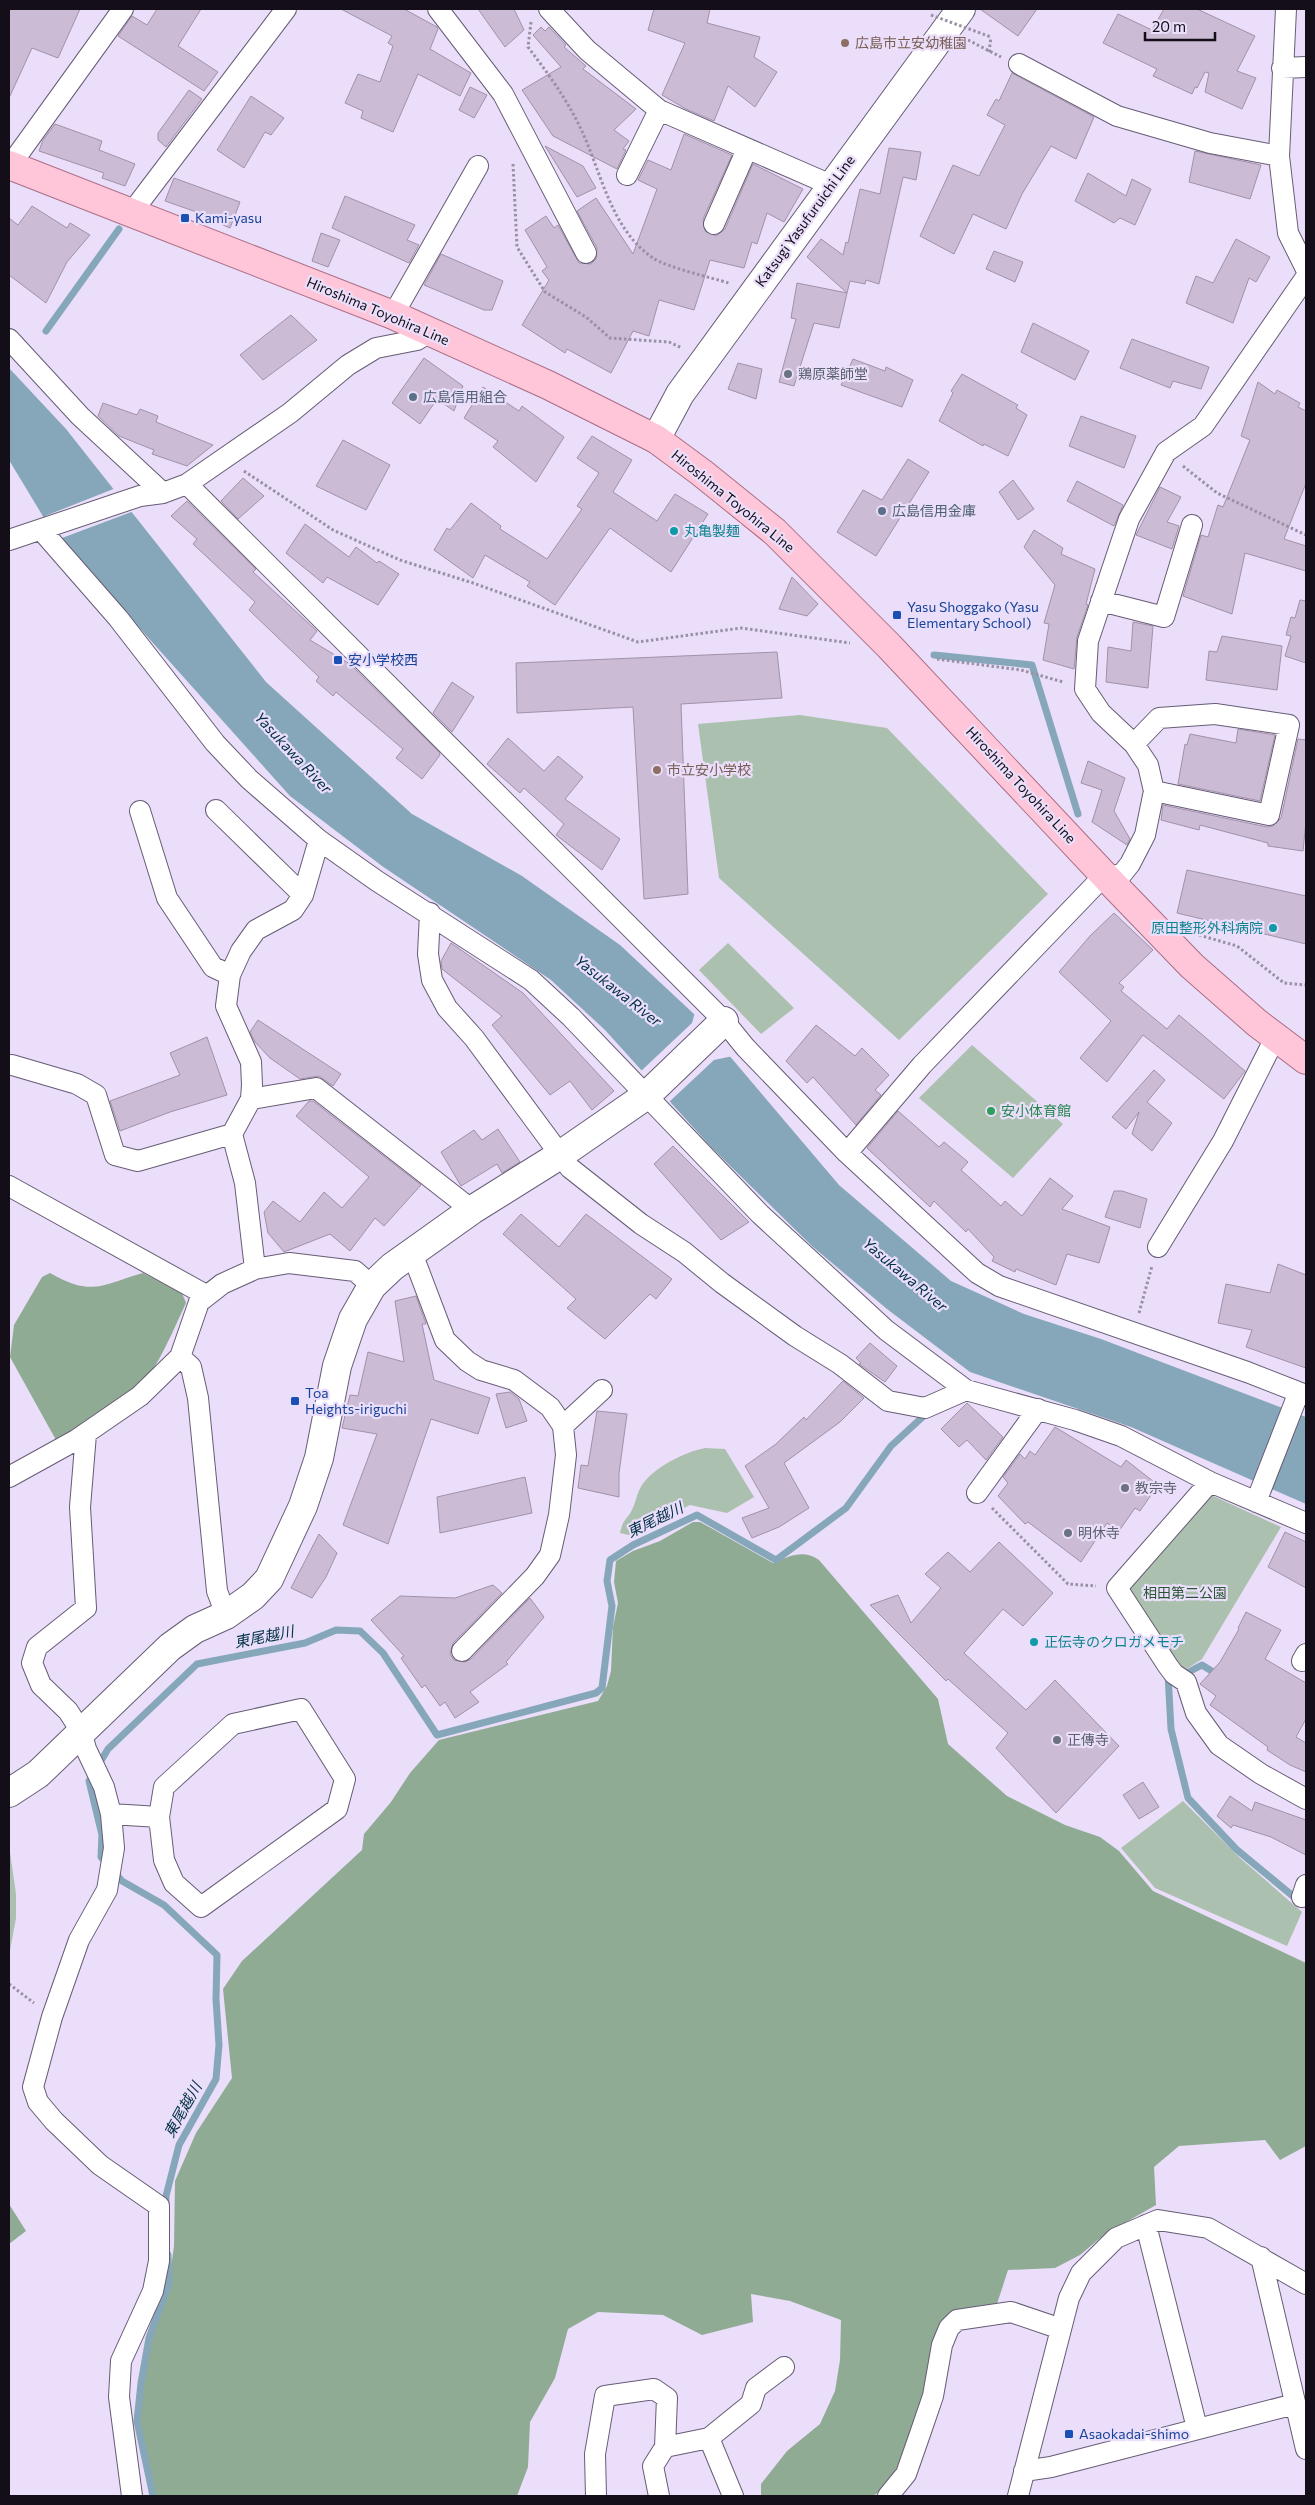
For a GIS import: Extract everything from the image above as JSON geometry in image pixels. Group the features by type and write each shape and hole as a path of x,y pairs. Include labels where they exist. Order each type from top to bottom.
{"main road":[{"name":"Hiroshima Toyohira Line","path":"9,166 132,212 393,315 556,389 656,439 702,472 775,532 923,681 1192,966 1275,1038 1306,1060"}],"street":[{"path":"9,166 123,9"},
{"path":"132,212 286,9"},
{"path":"438,9 503,94 586,253"},
{"path":"549,9 587,50 659,110 831,185"},
{"name":"Katsugi Yasufuruichi Line","path":"656,439 680,394 961,9"},
{"path":"1286,9 1279,156 1288,233 1306,269"},
{"path":"1019,64 1117,116 1210,143 1279,156"},
{"path":"1282,68 1306,67"},
{"path":"627,175 659,110"},
{"path":"714,224 747,149"},
{"path":"393,315 478,166"},
{"path":"847,1153 922,1065 1095,885 1106,877 1122,874 1130,864 1145,835 1154,791 1148,765 1134,744 1100,713 1085,689 1088,641 1129,519 1166,452 1204,426 1306,277"},
{"path":"10,536 46,529 140,496 163,493 188,484 223,457 290,413 348,365 376,348 417,340 430,332"},
{"path":"9,339 80,416 163,493"},
{"path":"188,484 717,1028 745,1047 847,1153 977,1273 999,1286 1246,1372 1302,1401 1256,1502"},
{"path":"1101,600 1164,617 1192,525"},
{"path":"46,529 215,743 249,779 320,840 377,881 430,913 531,980 571,1017 760,1214 886,1330 966,1390 1038,1409 1121,1436 1210,1482 1306,1523"},
{"path":"1134,744 1159,718 1215,714 1289,725 1269,815 1154,791"},
{"path":"216,810 303,895"},
{"path":"140,811 167,898 213,966 230,975"},
{"path":"255,1269 246,1183 232,1134 251,1099 251,1062 226,1006 230,975 240,951 256,930 292,910 303,895 320,840"},
{"path":"430,913 428,954 432,980 443,1001 474,1038 570,1168 605,1198 684,1252 722,1283 795,1336 840,1364 888,1401 925,1408 966,1390"},
{"path":"9,1794 38,1774 170,1647 195,1629 226,1615 253,1596 269,1579 303,1506 319,1458 337,1366 353,1319 372,1286 392,1267 472,1210 560,1155 647,1095 717,1028"},
{"path":"1158,1247 1222,1141 1275,1038"},
{"path":"12,1065 77,1084 96,1095 115,1155 138,1161 232,1134"},
{"path":"251,1099 316,1088 472,1210"},
{"path":"9,1186 206,1295"},
{"path":"412,1253 445,1340 455,1351 481,1370 514,1380 533,1393 550,1408 564,1426 566,1455 559,1515 550,1555 535,1576 462,1651"},
{"path":"9,1477 86,1434 140,1396 180,1357 199,1302 222,1284 255,1269 289,1262 355,1271 372,1286"},
{"path":"180,1357 192,1367 198,1398 217,1591 226,1615"},
{"path":"564,1426 602,1390"},
{"path":"977,1493 1038,1409"},
{"path":"86,1434 80,1507 86,1608 37,1647 32,1663 41,1685 68,1711 81,1731 86,1749 104,1787 111,1814 114,1848 107,1890 80,1940 52,2017 34,2087 38,2102 54,2121 100,2165 159,2206 159,2261 153,2291 121,2361 119,2397 132,2496"},
{"path":"1210,1482 1117,1588 1168,1666 1186,1682 1196,1713 1219,1745 1261,1774 1306,1799"},
{"path":"301,1709 345,1779 337,1809 201,1908 174,1883 164,1860 159,1817 164,1787 233,1724 301,1709"},
{"path":"111,1814 159,1817"},
{"path":"1018,2496 1069,2298 1080,2273 1116,2238 1158,2220 1208,2228 1306,2284"},
{"path":"1146,2225 1197,2428"},
{"path":"1261,2257 1306,2449"},
{"path":"888,2496 906,2474 933,2396 942,2345 949,2328 957,2320 1011,2312 1062,2329"},
{"path":"665,2446 708,2438 751,2404 756,2388 784,2367"},
{"path":"596,2496 595,2454 605,2396 654,2389 666,2398 665,2446 653,2466 659,2496"},
{"path":"1024,2471 1051,2466 1295,2404"},
{"path":"708,2438 733,2496"}],"path":[{"path":"931,15 991,37 988,52"},
{"path":"962,36 988,52 1019,64"},
{"path":"1166,452 1217,493 1306,535"},
{"path":"223,457 333,530 400,560 473,583 638,642 740,628 852,643"},
{"path":"927,658 1022,670 1085,689"},
{"path":"1194,934 1237,946 1284,983 1306,985"},
{"path":"1133,1333 1158,1247"},
{"path":"977,1493 1068,1584 1117,1588"},
{"path":"9,1984 52,2017"}],"green space":[{"path":"800,715 887,728 1048,894 899,1040 719,878 698,724"},
{"path":"728,943 794,1008 761,1034 699,970"},
{"name":"安小体育館","path":"972,1045 1063,1124 1013,1178 919,1098"},
{"path":"50,1273 76,1285 87,1287 106,1285 143,1273 182,1293 186,1303 164,1351 155,1366 136,1389 110,1408 56,1440 10,1357 14,1325 42,1277"},
{"path":"705,1448 725,1449 754,1497 727,1513 690,1505 629,1535 620,1533 624,1522 632,1510 640,1488 647,1478 671,1461"},
{"name":"相田第二公園","path":"1211,1495 1281,1527 1202,1659 1185,1670 1173,1663 1124,1588"},
{"path":"693,1522 700,1522 773,1563 802,1554 819,1560 938,1699 948,1744 1007,1796 1065,1825 1100,1837 1119,1851 1153,1891 1306,1963 1306,2146 1280,2160 1265,2140 1179,2146 1154,2167 1156,2205 1105,2234 1080,2255 1055,2268 1008,2270 996,2307 949,2319 927,2391 900,2462 883,2491 872,2496 761,2496 761,2484 787,2451 820,2424 835,2391 840,2360 841,2320 790,2301 751,2294 753,2322 702,2335 663,2315 598,2312 568,2329 555,2378 530,2422 528,2467 517,2496 153,2496 137,2421 143,2354 169,2283 174,2246 175,2181 196,2133 232,2078 223,1989 242,1961 362,1850 364,1834 391,1802 410,1773 439,1740 598,1701 607,1686 611,1671 613,1627 618,1603 614,1582 616,1561 633,1551 660,1541"},
{"path":"1183,1801 1240,1858 1302,1912 1287,1946 1155,1888 1121,1848"},
{"path":"9,1845 16,1894 16,1918 9,1956"},
{"path":"9,2204 26,2231 9,2244"}],"water":[{"name":"Yasukawa River","path":"9,368 66,429 266,682 412,814 522,876 620,945 694,1014 839,1185 951,1281 1024,1314 1101,1339 1306,1417 1306,1504 1131,1427 970,1372 887,1309 813,1247 711,1147 605,1030 551,980 382,866 290,796 50,528 9,460"}],"pier":[{"path":"116,488 134,511 62,538 45,516"},
{"path":"695,1012 733,1056 714,1060 668,1103 640,1072 692,1023"}],"building":[{"path":"9,9 80,9 58,58 32,48 9,98"},
{"path":"157,9 201,9 178,46 218,72 204,91 118,36 132,16 147,25"},
{"path":"341,9 404,9 437,27 438,29 430,49 471,73 460,96 418,74 393,132 361,118 363,111 345,103 358,74 380,82 393,46 388,43 392,36"},
{"path":"478,9 514,9 524,30 505,47"},
{"path":"654,9 710,9 707,23 760,37 754,57 777,72 755,107 728,86 714,121 686,109 662,95 685,43 648,30"},
{"path":"980,9 1037,9 1018,36"},
{"path":"1164,9 1197,9 1255,36 1237,71 1256,78 1242,109 1205,92 1209,73 1205,72 1192,94 1153,76 1157,69 1103,43 1118,14 1152,30"},
{"path":"541,27 545,31 549,27 566,45 564,47 586,66 583,69 636,109 614,130 629,141 623,149 626,150 617,169 553,136 522,90 561,67 533,35"},
{"path":"1012,73 1094,117 1076,159 1051,146 1022,194 1006,229 973,214 954,254 920,236 953,165 979,176 1005,125 987,115 996,99 999,101"},
{"path":"470,87 487,95 474,118 459,110"},
{"path":"189,90 202,99 166,147 158,140 158,133"},
{"path":"251,96 284,118 271,135 265,132 244,168 217,150"},
{"path":"55,124 102,141 99,150 135,164 125,186 102,178 104,173 39,151 43,140"},
{"path":"684,134 732,155 703,219 705,231 716,236 725,229 753,164 803,189 784,222 767,213 757,244 752,242 744,268 710,260 694,310 659,300 649,336 633,331 611,373 567,349 565,353 522,325 549,280 542,271 547,267 525,230 546,216 554,228 558,225 579,263 591,264 596,259 597,248 577,211 596,198 633,254 657,189 638,180 648,160 671,170"},
{"path":"545,146 583,166 596,188 577,197"},
{"path":"889,148 921,152 916,180 903,177 879,284 866,280 865,284 850,281 847,293 807,257 821,239 843,255 846,242 848,243 860,189 880,194"},
{"path":"1195,151 1261,165 1250,199 1189,182"},
{"path":"1088,173 1126,196 1132,179 1151,189 1135,225 1120,218 1114,223 1075,201"},
{"path":"174,178 240,202 230,228 207,218 208,216 165,201"},
{"path":"345,196 415,225 407,240 419,245 409,263 332,228"},
{"path":"32,206 67,228 70,223 90,235 67,262 46,303 9,275 9,218 18,225"},
{"path":"321,233 340,240 328,267 312,261"},
{"path":"1236,239 1270,257 1256,282 1249,278 1233,323 1186,303 1196,276 1213,283"},
{"path":"994,251 1023,262 1015,282 986,269"},
{"path":"441,254 503,281 492,310 484,310 424,285"},
{"path":"797,283 847,293 839,328 814,323 794,386 779,382 796,319 791,318"},
{"path":"291,315 317,340 263,380 240,355"},
{"path":"1033,323 1089,351 1075,380 1021,352"},
{"path":"1132,339 1209,367 1201,389 1173,381 1170,388 1120,368"},
{"path":"424,358 463,386 454,411 437,399 420,424 392,403"},
{"path":"853,359 885,371 886,367 913,380 902,407 841,385"},
{"path":"738,363 762,369 756,399 728,389"},
{"path":"962,374 1018,405 1016,408 1027,415 1008,456 984,444 983,446 939,421 953,393 951,391"},
{"path":"1258,382 1275,394 1277,390 1300,403 1298,407 1306,411 1306,483 1284,539 1306,546 1306,571 1245,553 1232,614 1183,596 1201,535 1208,537 1218,505 1223,507 1250,440 1241,436"},
{"path":"483,387 519,411 522,406 564,437 536,482 493,447 498,441 464,418"},
{"path":"103,403 137,415 140,409 158,416 156,422 213,445 187,466 152,454 154,450 119,436 98,416"},
{"path":"1081,416 1136,436 1124,468 1069,446"},
{"path":"592,436 632,460 613,492 657,521 675,494 708,514 671,572 610,528 555,605 527,586 530,582 485,555 473,578 434,550 447,528 450,530 471,503 501,526 500,529 547,559 582,509 577,506 599,473 577,458"},
{"path":"343,440 390,465 366,510 316,486"},
{"path":"908,459 929,472 876,556 837,532 863,490 882,500"},
{"path":"243,478 264,496 238,519 221,501"},
{"path":"1013,480 1034,509 1018,520 999,492"},
{"path":"1077,481 1123,505 1114,526 1067,501"},
{"path":"1160,487 1181,497 1167,522 1179,526 1172,549 1136,535"},
{"path":"187,501 256,569 253,572 317,631 310,640 350,664 439,752 440,755 422,779 396,758 403,749 336,692 333,696 316,681 319,677 249,610 255,602 193,544 197,539 171,516"},
{"path":"305,524 349,557 356,547 377,563 379,561 399,574 378,605 327,577 323,583 286,553"},
{"path":"1034,530 1063,548 1061,554 1095,569 1086,604 1088,605 1077,637 1074,669 1043,660 1049,624 1044,623 1055,585 1024,547"},
{"path":"792,577 818,604 807,616 779,609"},
{"path":"1300,600 1306,601 1306,663 1285,656 1291,636 1286,635 1291,617 1295,618"},
{"path":"1133,622 1153,626 1148,688 1106,682 1108,647 1131,651"},
{"path":"1222,636 1282,646 1277,690 1206,680 1209,651 1217,652"},
{"path":"777,652 782,698 681,704 688,894 644,899 633,707 517,713 516,663"},
{"path":"452,682 474,697 452,732 433,713"},
{"path":"1238,729 1275,735 1260,801 1178,784 1185,744 1187,745 1190,734 1236,743"},
{"path":"508,738 544,771 558,756 583,777 565,799 620,839 602,870 556,835 564,824 524,788 520,793 487,764"},
{"path":"1298,739 1306,740 1306,821 1303,851 1268,846 1268,843 1200,825 1199,830 1161,820 1163,805 1267,827 1273,826 1281,818"},
{"path":"1088,761 1125,778 1114,811 1130,839 1127,845 1092,822 1102,790 1081,783"},
{"name":"原田整形外科病院","path":"1187,870 1306,896 1306,944 1177,913"},
{"path":"1114,913 1153,950 1119,983 1124,987 1121,991 1167,1029 1179,1015 1245,1071 1224,1099 1143,1035 1107,1082 1080,1058 1111,1021 1059,972 1090,936"},
{"path":"451,943 523,993 614,1091 592,1110 570,1081 550,1095 492,1025 502,1016 442,969 441,961"},
{"path":"258,1020 341,1074 333,1086 319,1076 300,1079 270,1058 255,1042 250,1032"},
{"path":"816,1025 855,1056 862,1048 889,1075 875,1090 881,1095 856,1125 813,1077 807,1083 786,1061"},
{"path":"207,1037 227,1095 170,1112 120,1131 110,1101 180,1075 170,1053"},
{"path":"1154,1070 1165,1080 1147,1102 1172,1123 1152,1151 1132,1134 1139,1112 1126,1129 1112,1117"},
{"path":"309,1101 313,1101 421,1185 384,1226 375,1218 350,1251 330,1234 284,1252 268,1233 264,1212 273,1201 300,1222 324,1192 342,1208 369,1177 296,1116"},
{"path":"898,1111 939,1147 944,1142 968,1162 961,1170 1001,1206 1005,1201 1022,1216 1050,1178 1073,1196 1062,1209 1110,1227 1099,1263 1067,1254 1056,1285 1016,1269 1015,1272 992,1261 994,1257 968,1229 966,1232 934,1201 930,1207 867,1148"},
{"path":"498,1129 520,1162 502,1173 497,1164 461,1186 441,1152 474,1130 482,1140"},
{"path":"673,1146 749,1222 721,1240 654,1164"},
{"path":"1114,1191 1122,1191 1147,1199 1140,1228 1105,1217"},
{"path":"521,1214 559,1247 586,1214 672,1279 656,1299 650,1294 605,1339 567,1308 576,1299 503,1234"},
{"path":"1278,1264 1306,1275 1306,1368 1246,1347 1252,1330 1218,1323 1226,1284 1270,1293"},
{"path":"416,1296 426,1324 422,1324 434,1380 490,1398 478,1434 431,1419 388,1544 343,1525 377,1434 342,1428 350,1395 358,1396 368,1352 404,1362 395,1301"},
{"path":"870,1343 897,1366 885,1382 859,1364 861,1363 856,1358"},
{"path":"843,1381 864,1398 840,1422 784,1463 809,1508 779,1527 752,1538 742,1518 769,1508 745,1466 776,1444 804,1417 806,1420"},
{"path":"510,1392 519,1399 527,1421 506,1428 496,1394"},
{"path":"967,1403 1003,1437 986,1460 967,1440 959,1447 941,1429"},
{"path":"597,1411 627,1414 619,1473 619,1497 578,1488 581,1465 588,1466"},
{"path":"1055,1427 1121,1467 1126,1460 1158,1485 1140,1511 1135,1508 1119,1531 1107,1523 1081,1562 1028,1522 1025,1524 998,1496 1008,1483 1003,1477 1020,1454 1025,1459 1030,1451 1035,1455"},
{"path":"525,1477 532,1513 440,1533 437,1497"},
{"path":"1285,1532 1306,1542 1306,1588 1268,1567"},
{"path":"319,1534 337,1553 326,1577 312,1598 291,1588"},
{"path":"999,1542 1053,1593 1023,1626 1003,1609 964,1653 1026,1710 1055,1680 1119,1746 1056,1813 996,1748 1008,1733 948,1679 946,1681 870,1605 898,1595 911,1623 941,1588 925,1574 948,1552 970,1572"},
{"path":"493,1585 502,1593 453,1643 450,1654 454,1660 465,1662 471,1659 530,1598 544,1617 506,1662 508,1664 470,1692 479,1702 455,1718 445,1702 440,1706 425,1685 422,1688 401,1658 404,1656 371,1620 400,1596 455,1598"},
{"path":"1246,1612 1281,1630 1265,1659 1306,1683 1306,1719 1296,1737 1306,1743 1306,1772 1290,1765 1267,1750 1268,1747 1210,1705 1216,1696 1200,1684 1220,1662 1239,1629"},
{"path":"1143,1782 1159,1807 1139,1819 1123,1795"},
{"path":"1230,1796 1252,1811 1255,1802 1306,1820 1306,1855 1271,1837 1233,1825 1231,1828 1217,1816"}],"waterway":[{"path":"46,331 119,229"},
{"path":"934,655 1032,665 1078,814"},
{"name":"東尾越川","path":"166,2207 166,2196 179,2145 216,2079 219,2045 216,1999 217,1955 164,1905 122,1881 101,1857 102,1835 89,1781 108,1749 197,1664 305,1643 336,1630 360,1631 383,1653 437,1735 596,1693 602,1688 612,1606 607,1581 610,1560 633,1545 697,1515 776,1560 846,1508 891,1446 928,1412"},
{"path":"1183,1675 1202,1665 1218,1675"},
{"path":"1168,1674 1171,1729 1188,1798 1236,1849 1294,1897"},
{"name":"東尾越川","path":"153,2496 137,2421 149,2338 169,2283 168,2255"}],"place":[{"name":"広島市立安幼稚園","path":"845,43"},
{"name":"Kami-yasu","path":"185,218"},
{"name":"鶏原薬師堂","path":"788,374"},
{"name":"広島信用組合","path":"413,397"},
{"name":"広島信用金庫","path":"882,511"},
{"name":"丸亀製麺","path":"674,531"},
{"name":"Yasu Shoggako (Yasu Elementary School)","path":"897,615"},
{"name":"安小学校西","path":"338,660"},
{"name":"市立安小学校","path":"657,770"},
{"name":"原田整形外科病院","path":"1273,928"},
{"name":"安小体育館","path":"991,1111"},
{"name":"Toa Heights-iriguchi","path":"295,1401"},
{"name":"教宗寺","path":"1125,1488"},
{"name":"明休寺","path":"1068,1533"},
{"name":"正伝寺のクロガメモチ","path":"1034,1642"},
{"name":"正傳寺","path":"1057,1740"},
{"name":"Asaokadai-shimo","path":"1069,2434"}]}
